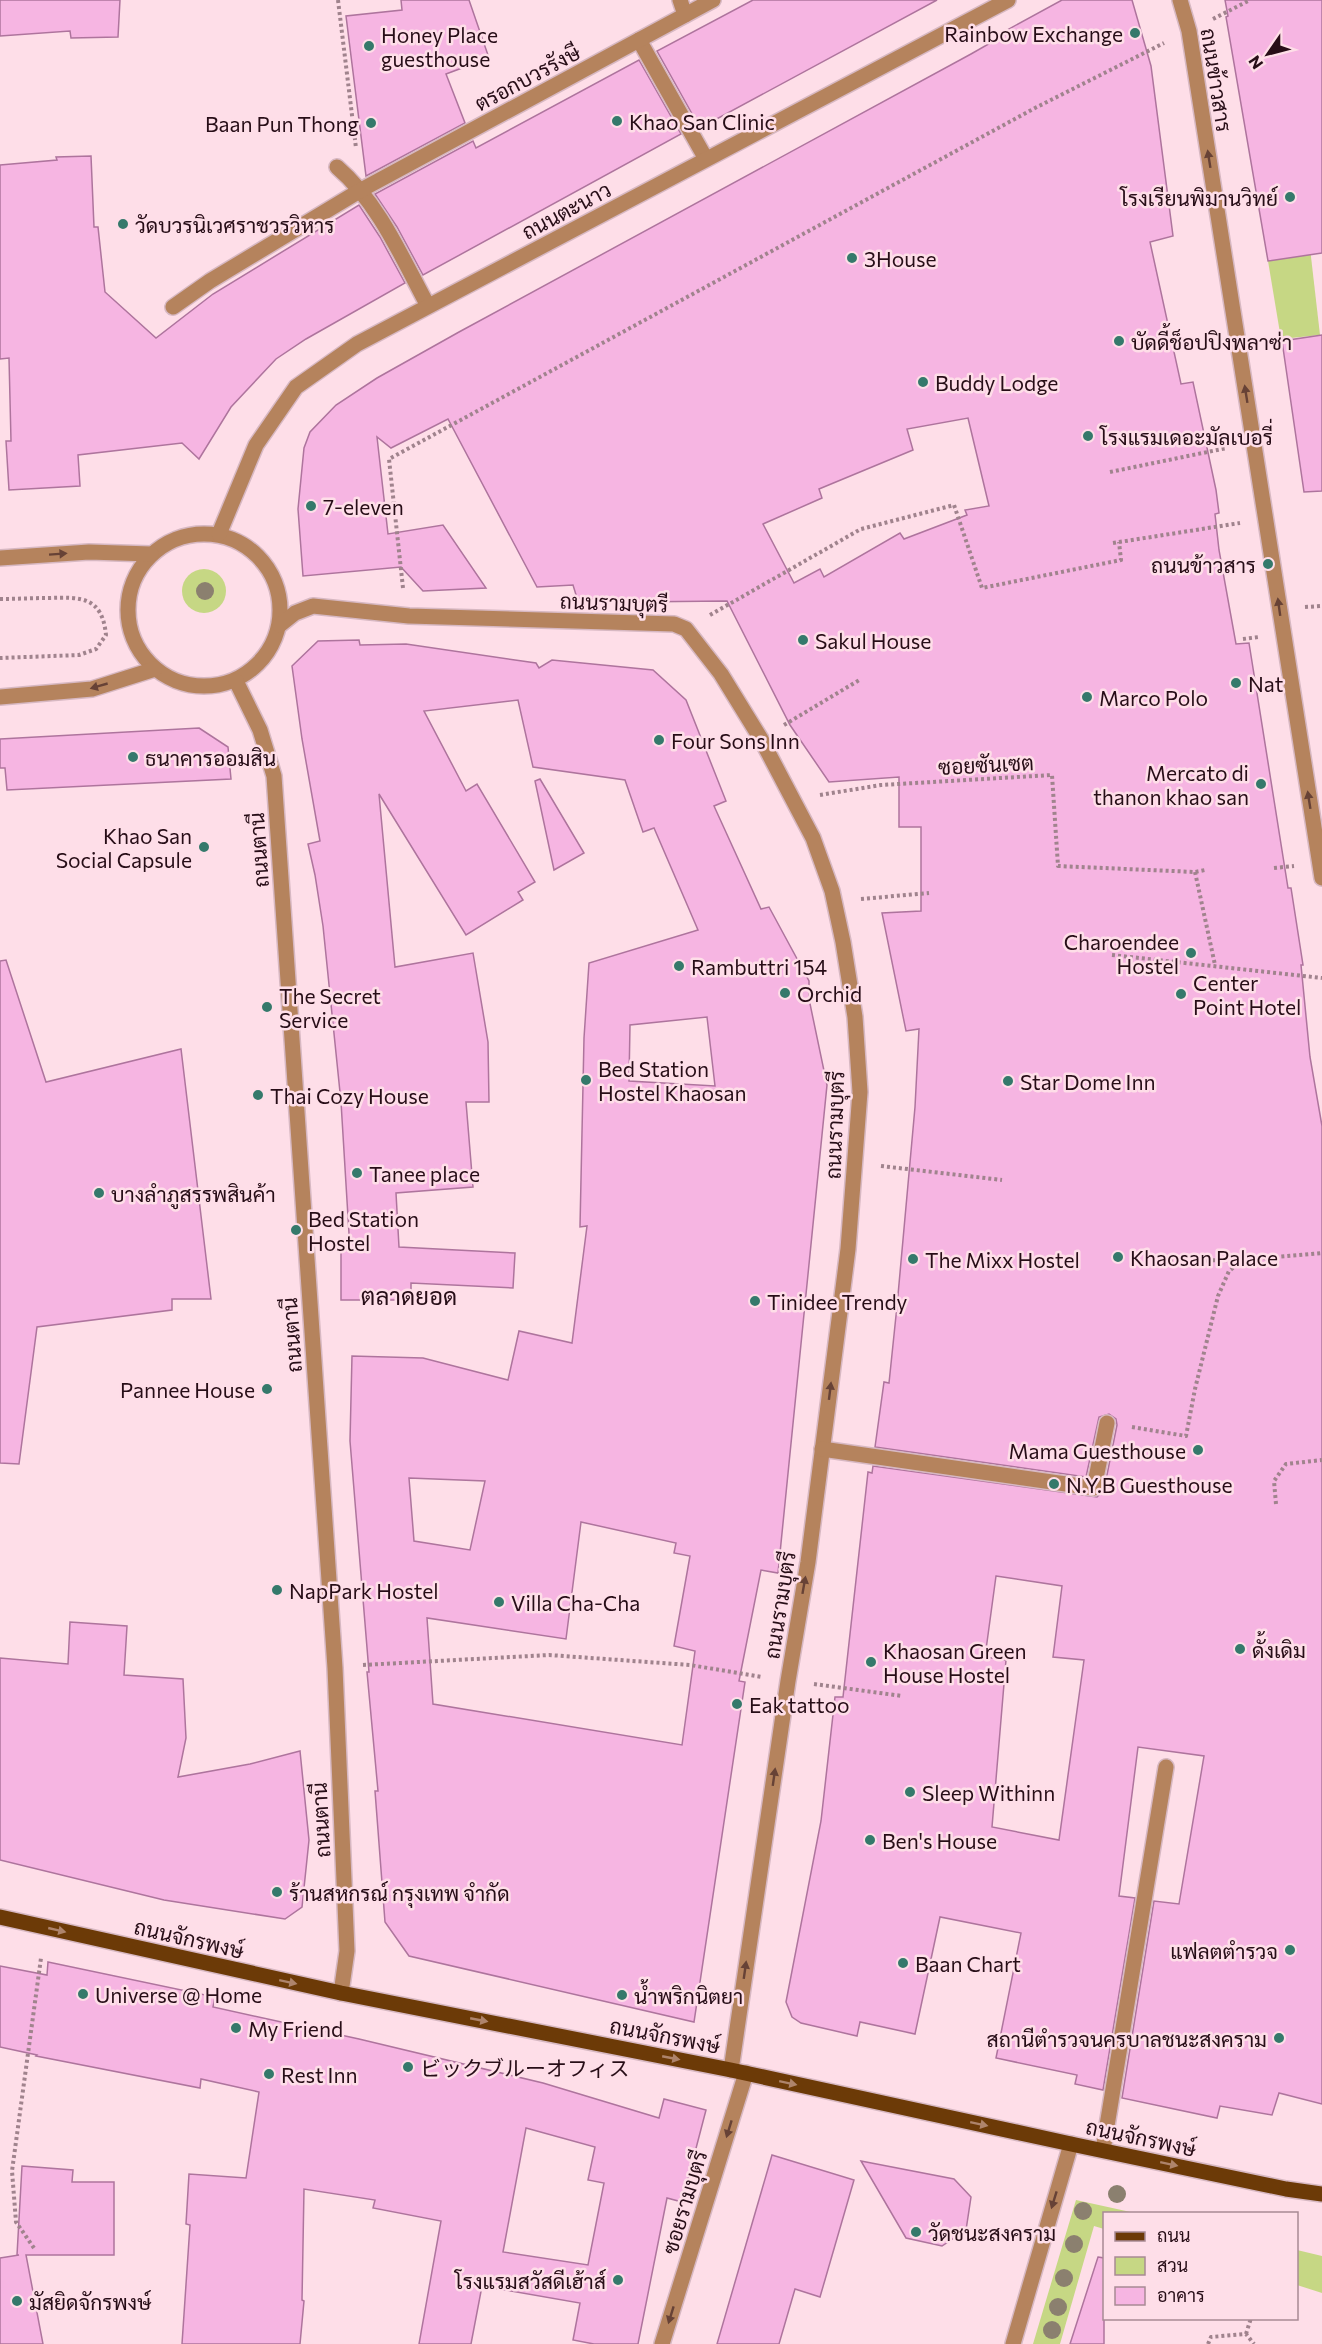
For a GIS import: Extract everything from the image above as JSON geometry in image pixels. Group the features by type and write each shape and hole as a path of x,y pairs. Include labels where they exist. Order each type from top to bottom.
{"main road":[{"name":"ถนนจักรพงษ์","path":"0,1917 341,1993 746,2073 1071,2144 1286,2189 1322,2194"}],"street":[{"path":"680,0 685,15"},
{"name":"ตรอกบวรรังษี","path":"173,308 210,280 361,190 713,0"},
{"name":"ถนนตะนาว","path":"219,534 256,445 297,387 357,344 706,159 982,6 1008,0"},
{"name":"ถนนข้าวสาร","path":"1180,0 1189,31 1322,878"},
{"path":"639,40 706,159"},
{"path":"337,167 361,190 396,246 428,306"},
{"path":"219,534 233,539 263,561 276,584 281,607 280,626 271,650 253,671 236,681 220,685 192,686 175,681 155,669 142,657 131,634 127,608 132,582 139,568 151,554 187,535 219,534"},
{"path":"0,558 89,552 151,554"},
{"name":"ถนนรามบุตรี","path":"280,626 296,613 313,606 409,616 674,624 686,629 721,674 761,739 813,838 834,902 855,1017 860,1092 848,1249 808,1562 788,1681 731,2070"},
{"path":"0,697 92,689 155,669"},
{"name":"ถนนตานี","path":"236,681 260,730 274,776 334,1668 347,1951 341,1993"},
{"path":"822,1449 1094,1488 1107,1423"},
{"path":"1103,2150 1166,1767"},
{"name":"ซอยรามบุตรี","path":"662,2344 746,2073"},
{"path":"1013,2344 1071,2144"}],"path":[{"path":"338,0 361,190"},
{"path":"404,595 389,459 1035,108 1250,0"},
{"path":"1110,472 1253,442"},
{"path":"686,629 861,529 954,505 982,588 1121,560 1116,542 1266,519"},
{"path":"0,599 79,597 93,604 104,617 106,635 96,648 79,656 0,658"},
{"path":"761,739 861,679"},
{"name":"ซอยซันเซต","path":"792,799 881,785 1052,775 1058,866 1195,872 1205,870"},
{"path":"1195,872 1215,965"},
{"path":"834,902 929,892"},
{"path":"1112,955 1322,978"},
{"path":"854,1163 1002,1180"},
{"path":"1158,1261 1242,1260 1322,1253"},
{"path":"1107,1423 1186,1436 1218,1296 1229,1271 1242,1260"},
{"path":"1276,1504 1274,1481 1286,1464 1322,1460"},
{"path":"359,1665 549,1655 690,1665 902,1696"},
{"path":"34,2248 16,2222 12,2171 41,1958"},
{"path":"1246,2334 1251,2320"},
{"path":"1208,2344 1211,2337 1246,2334"},
{"path":"1246,2334 1254,2344"}],"green space":[{"path":"1310,248 1320,335 1281,339 1268,261"},
{"path":"204,569 220,575 226,591 220,607 204,613 188,607 182,591 188,575"},
{"path":"1076,2200 1130,2212 1103,2212 1103,2229 1094,2226 1060,2344 1033,2344"},
{"path":"1298,2250 1322,2256 1322,2293 1298,2285"}],"building":[{"path":"0,0 120,0 118,37 71,38 70,31 0,36"},
{"path":"401,0 469,0 489,58 446,74 465,123 366,176 346,16 402,10"},
{"path":"753,0 937,0 700,128 657,51"},
{"path":"1062,0 1132,0 1151,66 1173,236 1150,242 1181,384 1193,382 1216,490 1219,513 1215,514 1219,550 1236,644 1249,643 1288,888 1291,888 1303,965 1301,965 1310,1057 1322,1126 1322,2104 1279,2093 1272,2115 1220,2106 1217,2118 1122,2098 1154,1901 1179,1904 1204,1756 1138,1747 1119,1896 1135,1898 1103,2090 1075,2084 1077,2075 996,2058 1021,1933 940,1917 915,2034 860,2022 857,2036 801,2023 792,2017 786,2002 821,1821 835,1697 843,1697 868,1472 872,1473 873,1466 1097,1497 1104,1490 1117,1425 1116,1419 1109,1414 1099,1417 1086,1477 875,1447 884,1382 889,1383 915,1107 919,1029 906,1031 882,913 921,911 921,827 899,827 899,777 829,782 790,725 727,601 631,602 577,598 573,585 537,587 448,419 391,448 377,437 388,534 443,525 486,588 423,591 401,567 303,576 298,509 304,448 310,432 336,405 377,378 459,332 971,54 1008,33 1007,30","holes":["968,418 989,506 965,510 967,515 904,539 900,533 824,577 820,569 794,583 763,524 822,498 819,489 913,450 907,429","996,1576 1062,1586 1053,1657 1084,1660 1059,1840 992,1827 1006,1660 985,1657"]},
{"path":"1225,0 1322,0 1322,253 1268,261"},
{"path":"639,60 681,134 423,275 397,227 375,194 473,141 476,148"},
{"path":"91,156 94,227 98,227 105,292 156,338 213,294 359,205 380,237 405,283 306,339 276,359 231,407 199,459 182,443 78,455 80,486 9,490 6,441 11,441 9,358 0,359 0,165 57,160 56,157"},
{"path":"1322,335 1322,491 1304,492 1282,341"},
{"path":"359,640 360,645 406,644 536,663 539,668 552,660 653,670 686,700 726,801 714,806 761,909 769,907 809,981 809,999 827,1085 778,1573 761,1570 739,1681 745,1682 694,2022 409,1956 385,1922 375,1791 378,1791 350,1441 352,1356 423,1358 508,1380 519,1331 572,1343 587,1226 580,1227 584,1038 589,963 698,930 654,828 643,832 625,780 533,767 518,700 424,711 466,791 477,784 535,882 518,892 523,900 466,935 379,794 395,967 473,953 488,1042 489,1102 466,1102 473,1187 396,1193 399,1247 515,1253 513,1288 411,1283 411,1300 341,1300 341,1250 350,1250 341,1102 323,926 308,844 320,841 292,666 318,641","holes":["707,1017 715,1086 629,1081 630,1025","409,1478 485,1481 470,1550 414,1541","581,1522 676,1543 674,1553 690,1556 674,1646 695,1651 682,1745 433,1704 427,1618 566,1639"]},
{"path":"199,728 228,747 231,779 7,790 5,768 0,768 0,739"},
{"path":"540,779 584,853 554,870 535,781"},
{"name":"บางลำภูสรรพสินค้า","path":"6,960 46,1082 181,1049 211,1299 172,1299 172,1310 37,1327 19,1464 0,1463 0,961"},
{"path":"70,1622 127,1626 124,1675 183,1679 186,1738 178,1777 250,1764 300,1751 309,1840 302,1907 285,1919 164,1900 0,1860 0,1658 68,1664"},
{"path":"48,1962 215,1997 213,2007 543,2083 659,2118 664,2099 706,2110 682,2202 667,2198 638,2344 594,2344 573,2340 580,2303 482,2286 471,2344 419,2344 441,2221 373,2208 375,2200 304,2189 302,2300 304,2301 300,2344 182,2344 190,2225 186,2224 189,2174 246,2178 259,2092 201,2079 200,2088 0,2047 0,1966 47,1975","holes":["526,2128 595,2147 588,2180 604,2183 588,2265 503,2252"]},
{"path":"772,2155 854,2180 820,2297 795,2289 779,2344 717,2344"},
{"path":"861,2161 954,2179 971,2197 966,2230 942,2246 906,2238"},
{"path":"22,2166 73,2170 72,2182 114,2182 114,2255 26,2255 43,2344 0,2344 0,2258 19,2255 17,2255"},
{"path":"1098,2257 1103,2258 1104,2344 1070,2344"}],"place":[{"name":"Rainbow Exchange","path":"1135,33"},
{"name":"Honey Place guesthouse","path":"369,46"},
{"name":"Khao San Clinic","path":"617,121"},
{"name":"Baan Pun Thong","path":"371,123"},
{"name":"โรงเรียนพิมานวิทย์","path":"1290,197"},
{"name":"วัดบวรนิเวศราชวรวิหาร","path":"123,224"},
{"name":"3House","path":"852,258"},
{"name":"บัดดี้ช็อปปิงพลาซ่า","path":"1119,341"},
{"name":"Buddy Lodge","path":"923,382"},
{"name":"โรงแรมเดอะมัลเบอรี่","path":"1088,436"},
{"name":"7-eleven","path":"311,506"},
{"name":"ถนนข้าวสาร","path":"1268,564"},
{"name":"Sakul House","path":"803,640"},
{"name":"Nat","path":"1236,683"},
{"name":"Marco Polo","path":"1087,697"},
{"name":"Four Sons Inn","path":"659,740"},
{"name":"ธนาคารออมสิน","path":"133,757"},
{"name":"Mercato di thanon khao san","path":"1261,784"},
{"name":"Khao San Social Capsule","path":"204,847"},
{"name":"Charoendee Hostel","path":"1191,953"},
{"name":"Rambuttri 154","path":"679,966"},
{"name":"Orchid","path":"785,993"},
{"name":"Center Point Hotel","path":"1181,994"},
{"name":"The Secret Service","path":"267,1007"},
{"name":"Bed Station Hostel Khaosan","path":"586,1080"},
{"name":"Star Dome Inn","path":"1008,1081"},
{"name":"Thai Cozy House","path":"258,1095"},
{"name":"Tanee place","path":"357,1173"},
{"name":"บางลำภูสรรพสินค้า","path":"99,1193"},
{"name":"Bed Station Hostel","path":"296,1230"},
{"name":"Khaosan Palace","path":"1118,1257"},
{"name":"The Mixx Hostel","path":"913,1259"},
{"name":"Tinidee Trendy","path":"755,1301"},
{"name":"Pannee House","path":"267,1389"},
{"name":"Mama Guesthouse","path":"1198,1450"},
{"name":"N.Y.B Guesthouse","path":"1054,1484"},
{"name":"NapPark Hostel","path":"277,1590"},
{"name":"Villa Cha-Cha","path":"499,1602"},
{"name":"ดั้งเดิม","path":"1240,1649"},
{"name":"Khaosan Green House Hostel","path":"871,1662"},
{"name":"Eak tattoo","path":"737,1704"},
{"name":"Sleep Withinn","path":"910,1792"},
{"name":"Ben's House","path":"870,1840"},
{"name":"ร้านสหกรณ์ กรุงเทพ จำกัด","path":"277,1892"},
{"name":"แฟลตตำรวจ","path":"1290,1950"},
{"name":"Baan Chart","path":"903,1963"},
{"name":"Universe @ Home","path":"83,1994"},
{"name":"น้ำพริกนิตยา","path":"622,1995"},
{"name":"My Friend","path":"236,2028"},
{"name":"สถานีตำรวจนครบาลชนะสงคราม","path":"1279,2038"},
{"name":"ビックブルーオフィス","path":"408,2067"},
{"name":"Rest Inn","path":"269,2074"},
{"name":"วัดชนะสงคราม","path":"916,2232"},
{"name":"โรงแรมสวัสดีเฮ้าส์","path":"618,2280"},
{"name":"มัสยิดจักรพงษ์","path":"17,2301"}],"district":[{"name":"ตลาดยอด","path":"409,1295"}]}
